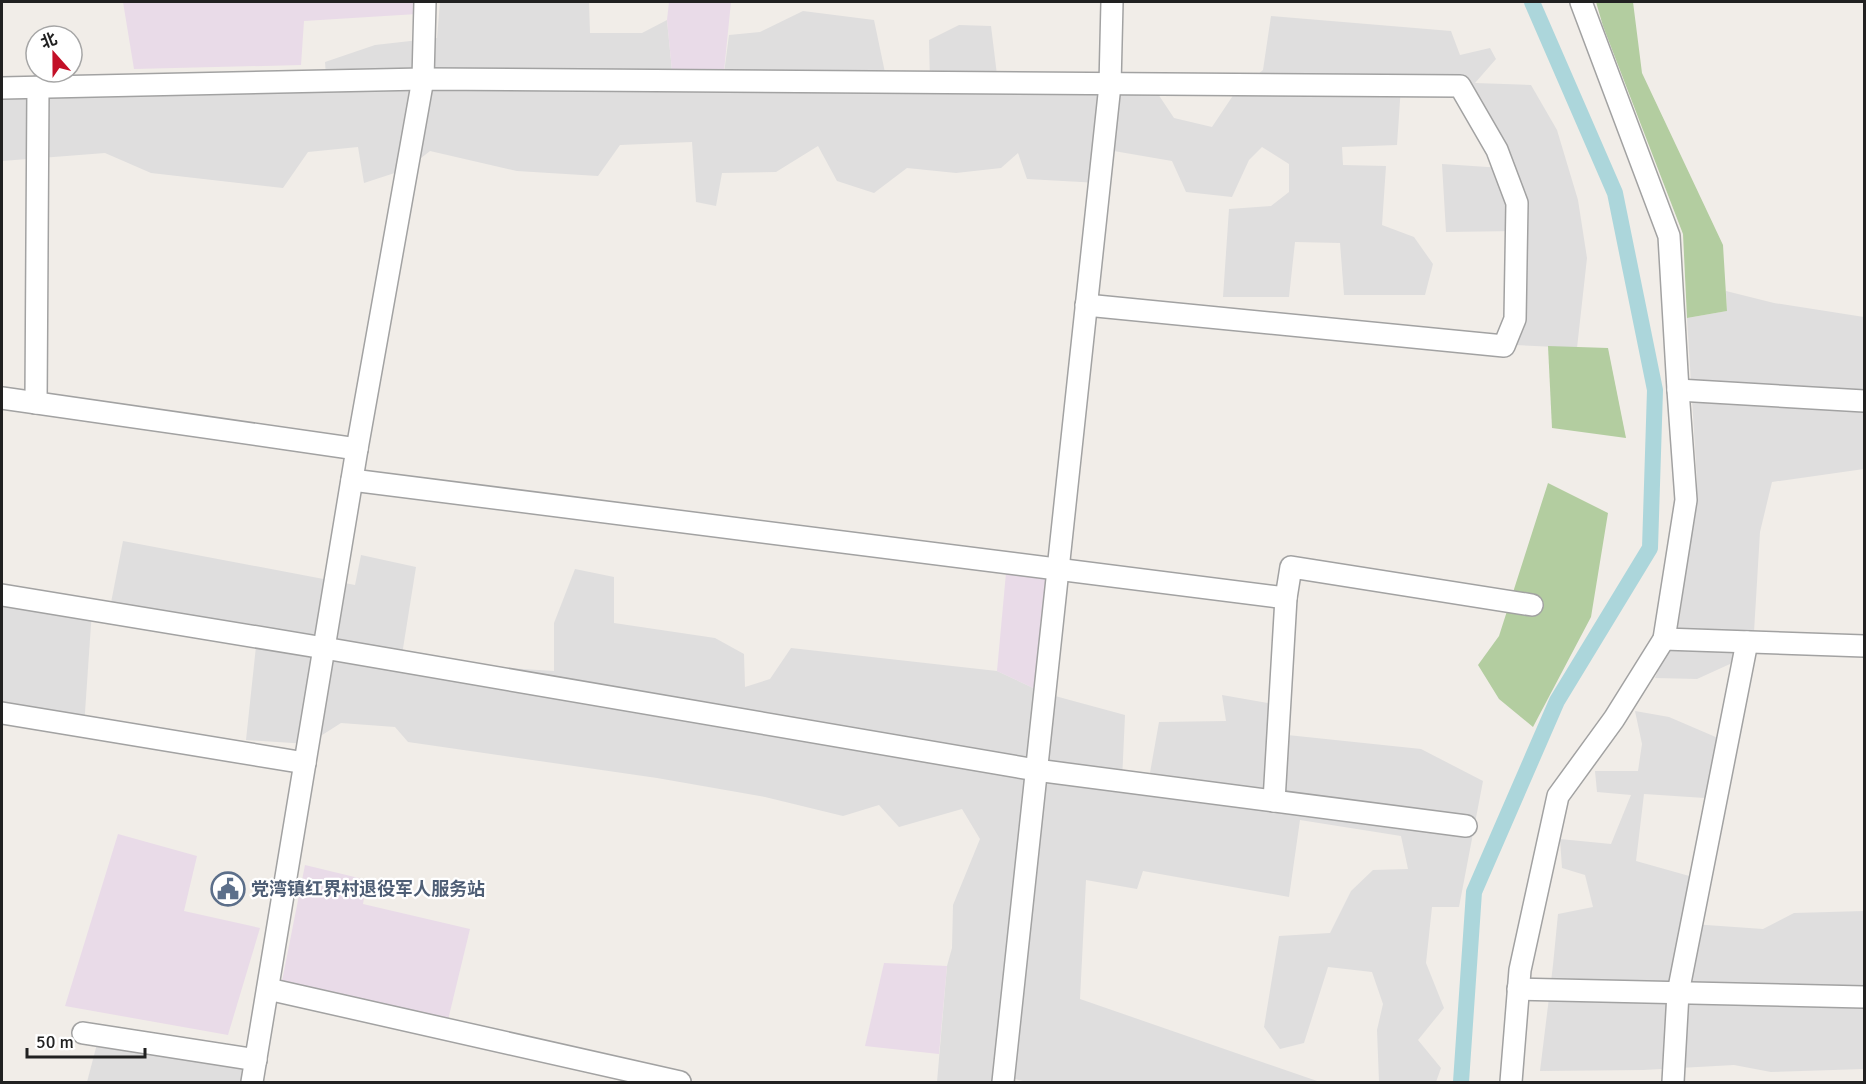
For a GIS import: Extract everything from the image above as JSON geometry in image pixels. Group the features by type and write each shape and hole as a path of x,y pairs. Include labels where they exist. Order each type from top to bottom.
{"street":[{"path":"252,1083 357,449 423,79 425,2"},
{"path":"1002,1083 1110,85 1113,2"},
{"path":"1511,1083 1520,970 1558,796 1614,719 1664,639 1686,500 1669,236 1581,2"},
{"path":"2,88 423,79 1460,86 1497,150 1517,203 1515,319 1504,346 1086,305"},
{"path":"36,403 38,87"},
{"path":"1678,390 1864,401"},
{"path":"2,398 357,449"},
{"path":"352,480 1286,598"},
{"path":"1274,801 1286,598 1291,567 1532,605"},
{"path":"2,595 1036,770 1466,826"},
{"path":"1664,639 1864,646"},
{"path":"1673,1083 1678,993 1747,642"},
{"path":"2,713 305,763"},
{"path":"268,989 680,1083"},
{"path":"1518,989 1864,997"},
{"path":"83,1033 256,1060"}],"shaded area":[{"path":"123,2 416,2 417,14 304,21 301,65 134,69"},
{"path":"440,2 589,2 590,33 642,33 667,20 673,81 723,81 729,35 760,32 803,11 874,20 887,82 930,83 929,40 959,25 991,26 997,75 1152,85 1174,118 1212,127 1234,94 1263,70 1271,16 1451,31 1460,55 1490,48 1496,59 1475,83 1531,85 1557,130 1578,200 1587,258 1577,348 1515,345 1527,266 1517,231 1446,232 1442,164 1503,168 1460,86 1401,86 1397,145 1342,147 1343,165 1386,166 1382,225 1414,237 1433,264 1425,295 1344,295 1340,243 1295,242 1289,297 1223,297 1229,209 1271,206 1289,192 1289,164 1262,147 1249,160 1232,197 1186,192 1172,161 1108,150 1099,183 1027,179 1018,153 1001,168 956,173 907,168 874,193 837,181 818,146 776,172 722,173 716,206 696,202 692,142 620,145 598,176 517,171 430,151 407,169 364,183 358,147 308,152 283,188 151,173 105,153 2,161 2,98 327,89 325,62 375,45 437,38"},
{"path":"669,2 731,2 723,81 673,81 667,20"},
{"path":"1726,291 1774,303 1864,317 1864,469 1772,482 1760,532 1754,632 1730,664 1697,679 1655,678 1680,616 1697,481 1687,318 1727,311"},
{"path":"123,541 355,585 361,555 416,567 401,661 554,671 554,623 575,569 614,577 614,623 715,638 744,654 745,687 770,679 791,648 997,671 1044,693 1125,715 1122,781 1148,784 1159,722 1226,721 1222,695 1279,705 1278,734 1421,749 1483,781 1459,907 1432,907 1426,963 1444,1008 1418,1040 1441,1068 1436,1082 1379,1082 1377,1030 1383,1004 1372,972 1328,967 1304,1043 1280,1049 1264,1027 1279,936 1330,933 1351,891 1373,870 1408,869 1401,836 1300,820 1289,897 1143,871 1137,889 1086,880 1080,999 1320,1082 1027,1082 1003,1076 1000,1082 937,1082 947,966 952,948 953,905 980,839 962,809 899,827 879,805 843,816 765,797 657,778 408,742 395,727 341,723 308,744 246,740 257,637 109,613"},
{"path":"1007,562 1058,568 1044,693 997,671"},
{"path":"2,596 92,610 84,727 2,711"},
{"path":"1635,711 1669,717 1718,738 1705,798 1644,794 1636,861 1700,879 1692,924 1763,929 1794,913 1864,911 1864,1069 1771,1072 1734,1065 1643,1070 1540,1071 1558,914 1593,907 1585,875 1562,868 1560,839 1611,844 1631,795 1597,792 1595,771 1638,771 1642,744"},
{"path":"118,834 197,856 184,911 260,928 228,1035 65,1006"},
{"path":"305,865 367,880 363,904 470,929 448,1020 282,981"},
{"path":"884,963 947,966 939,1054 865,1046"},
{"path":"97,1044 246,1068 244,1082 87,1082"}],"green space":[{"path":"1596,2 1633,2 1642,73 1723,245 1727,311 1687,318 1683,234 1603,26"},
{"path":"1548,346 1608,348 1626,438 1552,428"},
{"path":"1548,483 1608,513 1591,617 1533,727 1499,699 1478,665 1499,636"}],"waterway":[{"path":"1461,1082 1474,892 1557,701 1650,548 1655,390 1615,193 1532,2"}],"place":[{"name":"党湾镇红界村退役军人服务站","path":"228,889"}]}
